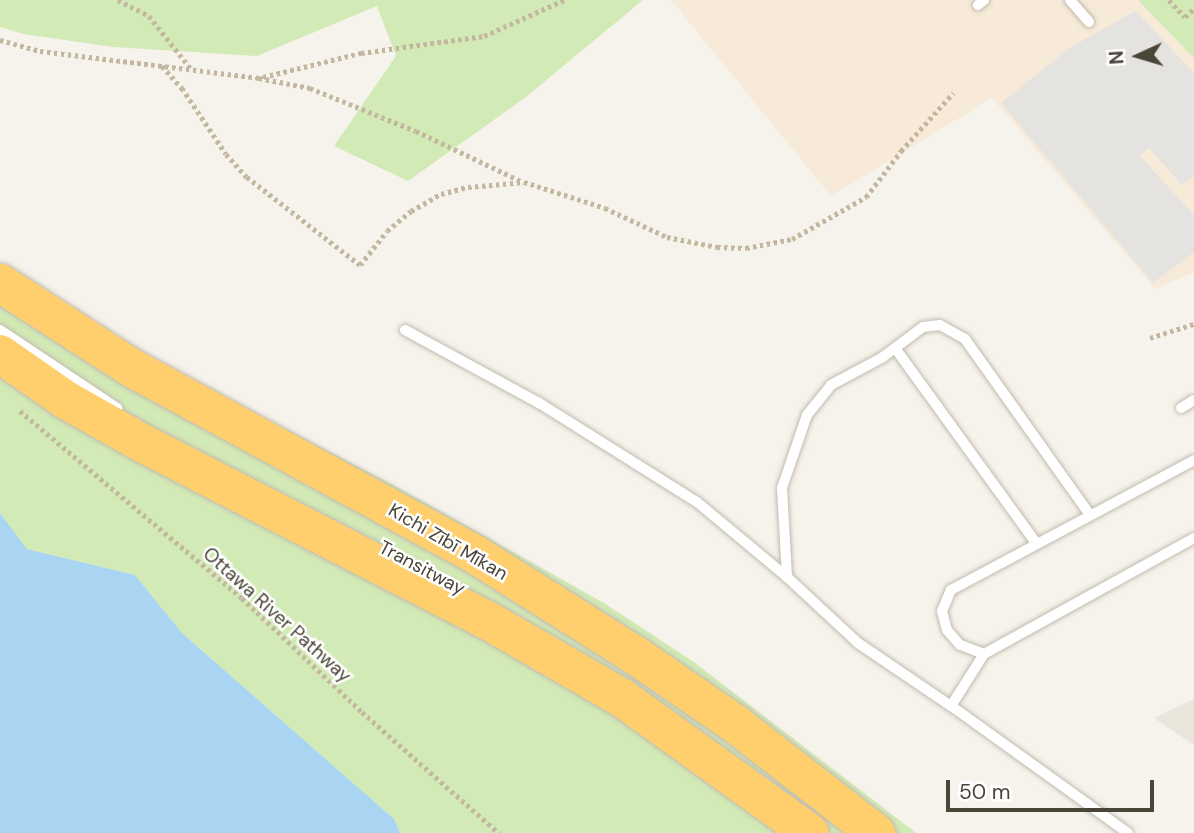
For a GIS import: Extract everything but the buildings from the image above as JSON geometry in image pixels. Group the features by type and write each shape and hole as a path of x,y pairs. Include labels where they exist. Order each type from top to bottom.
{"highway":[{"name":"Kichi Zībī Mīkan","path":"0,283 132,368 475,555 612,640 734,723 876,833"},
{"path":"0,354 66,400 144,444 475,613 622,698 812,825"}],"lane":[{"path":"1070,0 1089,22"},
{"path":"787,578 782,488 807,415 831,384 895,348 923,327 940,325 965,339 1090,515"},
{"path":"0,330 123,412"},
{"path":"405,330 539,403 697,502 787,578 858,643 1128,833"},
{"path":"895,348 1036,543"},
{"path":"1181,408 1194,400"},
{"path":"984,654 960,645 947,630 942,611 951,590 1194,460"},
{"path":"951,706 984,654 1194,538"}],"path":[{"path":"118,0 149,16 193,70"},
{"path":"259,78 360,53 484,36 564,0"},
{"path":"1169,0 1185,17 1194,9"},
{"path":"0,40 40,51 259,78 310,88 346,100 524,182 605,208 667,237 717,247 746,248 792,239 866,197 901,151 953,93"},
{"path":"162,66 182,88 226,154 247,177 360,265 387,231 411,211 442,194 468,187 524,182"},
{"path":"1150,338 1194,324"},
{"name":"Ottawa River Pathway","path":"15,407 242,598 362,712 499,833"}],"shaded area":[{"path":"671,0 1194,0 1194,272 1155,289 992,98 831,196"},
{"path":"1136,11 1194,73 1194,176 1182,185 1149,148 1140,156 1194,215 1194,252 1153,283 1001,103 1071,47"},
{"path":"1194,699 1194,745 1154,718"}],"green space":[{"path":"0,0 643,0 526,97 408,181 334,146 396,56 377,6 257,56 113,47 24,34 0,27"},
{"path":"1138,0 1194,0 1194,58"},
{"path":"0,264 53,301 187,378 392,484 604,603 694,662 916,833 400,833 394,819 182,633 135,575 27,549 0,513"}],"water":[{"path":"0,513 27,549 135,575 182,633 394,819 400,833 0,833"}]}
